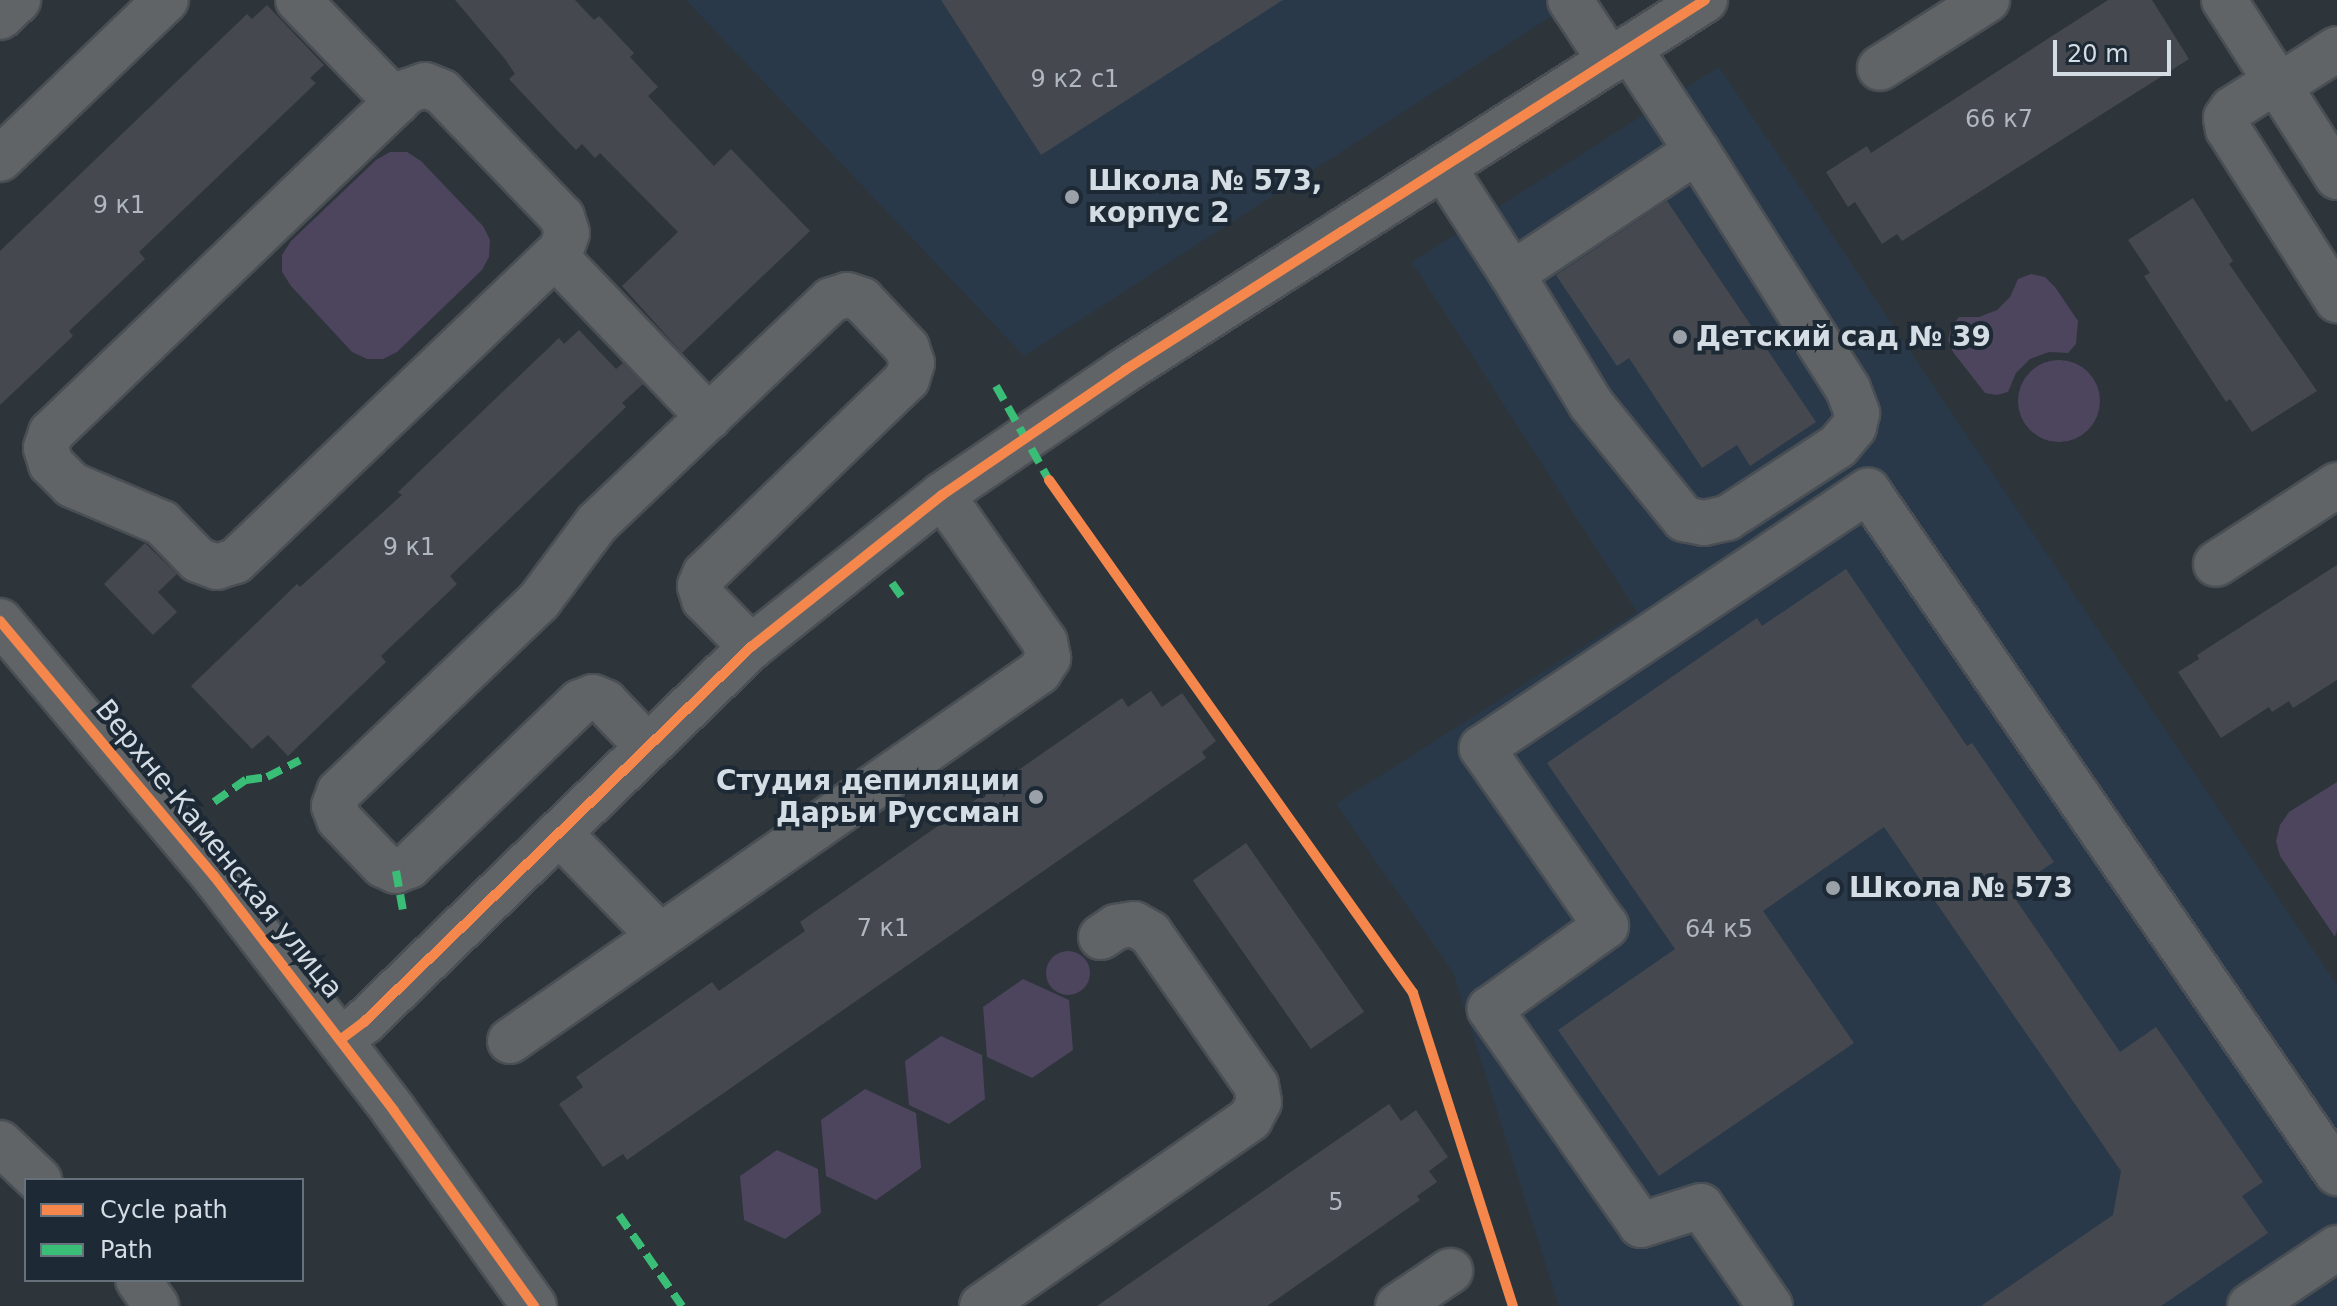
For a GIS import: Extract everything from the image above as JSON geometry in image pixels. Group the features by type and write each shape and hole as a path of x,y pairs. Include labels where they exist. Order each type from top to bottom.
{"street":[{"path":"0,17 18,0"},
{"path":"0,159 166,0"},
{"path":"298,0 397,102"},
{"path":"1443,167 1591,404 1684,519 1704,523 1727,518 1838,446 1854,427 1857,413 1848,389 1697,151 1570,0"},
{"path":"340,1040 364,1022 751,647 942,495 1114,377 1705,0"},
{"path":"1880,68 1987,0"},
{"path":"2224,0 2337,177"},
{"path":"2337,49 2232,109 2226,118 2228,129 2337,300"},
{"path":"425,85 442,92 562,217 567,233 555,256 235,561 217,567 198,560 162,523 72,485 51,464 46,448 51,433 408,91 425,85"},
{"path":"1512,274 1697,151"},
{"path":"555,256 709,417"},
{"path":"648,747 605,702 593,697 580,702 409,866 396,871 383,865 339,819 334,806 339,792 539,601 597,523 831,300 847,295 862,300 907,348 912,363 907,379 705,574 700,586 704,599 751,647"},
{"path":"2216,564 2337,485"},
{"path":"1770,1306 1701,1206 1641,1225 1490,1009 1606,926 1482,748 1868,491 2333,1162"},
{"path":"510,1041 1039,672 1048,658 1045,642 942,495"},
{"name":"Верхне-Каменская улица","path":"0,621 214,876 340,1040 534,1306"},
{"path":"559,833 660,936"},
{"path":"982,1306 1250,1119 1259,1102 1256,1085 1150,933 1134,924 1116,927 1101,937"},
{"path":"0,1143 37,1178"},
{"path":"2250,1306 2337,1248"},
{"path":"1398,1306 1450,1271"},
{"path":"139,1282 156,1306"}],"shaded area":[{"name":"Школа № 573, корпус 2","path":"686,0 1577,0 1024,356"},
{"name":"Школа № 573","path":"1719,67 2337,985 2337,1306 1559,1306 1453,972 1336,804 1637,612 1412,262"},
{"path":"390,152 407,152 421,161 483,226 490,240 489,257 482,270 397,352 383,359 367,359 352,352 291,286 282,272 282,255 291,241 376,160"},
{"path":"2031,274 2045,277 2055,287 2078,321 2076,344 2068,353 2049,352 2030,359 2016,373 2008,392 1997,395 1985,393 1953,352 1948,340 1951,327 1959,317 1979,317 1997,310 2010,297 2018,279"},
{"path":"2051,360 2067,360 2082,367 2093,378 2100,401 2097,417 2088,430 2067,442 2051,442 2036,435 2025,424 2018,409 2018,393 2025,378 2036,367"},
{"path":"2337,782 2335,937 2280,856 2276,841 2280,825 2289,812"},
{"path":"1068,951 1083,958 1090,973 1083,988 1068,995 1053,988 1046,973 1053,958"},
{"path":"1023,979 1069,1000 1073,1050 1032,1078 987,1057 983,1007"},
{"path":"941,1036 982,1055 985,1099 949,1124 909,1105 905,1061"},
{"path":"865,1089 916,1113 921,1168 876,1200 826,1176 821,1120"},
{"path":"777,1150 818,1169 821,1213 785,1239 744,1220 740,1176"}],"building":[{"path":"455,0 575,0 594,20 599,16 634,53 630,57 658,87 648,96 714,166 731,149 810,231 682,353 622,286 678,232 600,153 595,158 582,144 576,150 509,79 515,74 505,59"},
{"path":"941,0 1283,0 1041,155"},
{"path":"2108,0 2152,0 2189,59 1902,241 1897,234 1882,244 1855,202 1848,207 1826,172 1867,146 1871,153"},
{"path":"267,5 324,65 310,78 316,83 139,252 145,259 69,331 73,336 0,405 0,251 247,14 252,19"},
{"path":"2193,198 2233,261 2229,264 2317,391 2252,432 2230,399 2226,402 2144,276 2150,273 2128,240"},
{"path":"1667,201 1816,422 1750,466 1737,445 1702,468 1629,358 1617,366 1556,275"},
{"path":"579,330 616,369 623,363 643,384 622,403 626,407 450,576 457,584 381,656 386,662 288,756 268,735 252,749 191,686 297,584 300,587 402,495 398,492 559,338 564,344"},
{"path":"145,543 177,574 158,592 177,612 153,635 104,584"},
{"path":"2337,565 2337,680 2293,708 2289,701 2272,712 2269,707 2221,738 2178,672 2199,659 2197,655"},
{"path":"1846,569 1967,746 1972,743 2054,862 2010,891 2120,1052 2156,1027 2263,1182 2242,1196 2268,1233 2161,1306 1981,1306 2113,1215 2121,1171 1884,827 1763,911 1854,1043 1659,1176 1558,1030 1675,949 1547,763 1757,618 1762,626"},
{"path":"1151,691 1162,707 1182,693 1216,741 1202,752 1206,758 627,1160 623,1154 603,1167 559,1104 583,1087 576,1077 712,982 719,991 805,931 800,922 1122,698 1128,707"},
{"path":"1246,843 1364,1012 1311,1049 1193,880"},
{"path":"1389,1104 1401,1121 1416,1110 1448,1157 1429,1171 1437,1182 1417,1196 1420,1200 1267,1306 1097,1306"}],"marked path":[{"path":"996,386 1049,480"},
{"path":"892,583 901,596"},
{"path":"214,802 246,780 267,777 300,760"},
{"path":"396,871 403,909"},
{"path":"619,1215 682,1306"}],"cycle path":[{"path":"340,1040 364,1022 751,647 942,495 1125,370 1705,0"},
{"path":"1049,480 1413,993 1513,1306"},
{"path":"0,621 214,876 394,1111 534,1306"}],"place":[{"name":"Школа № 573, корпус 2","path":"1072,197"},
{"name":"Детский сад № 39","path":"1680,337"},
{"name":"Студия депиляции Дарьи Руссман","path":"1036,797"},
{"name":"Школа № 573","path":"1833,888"}]}
